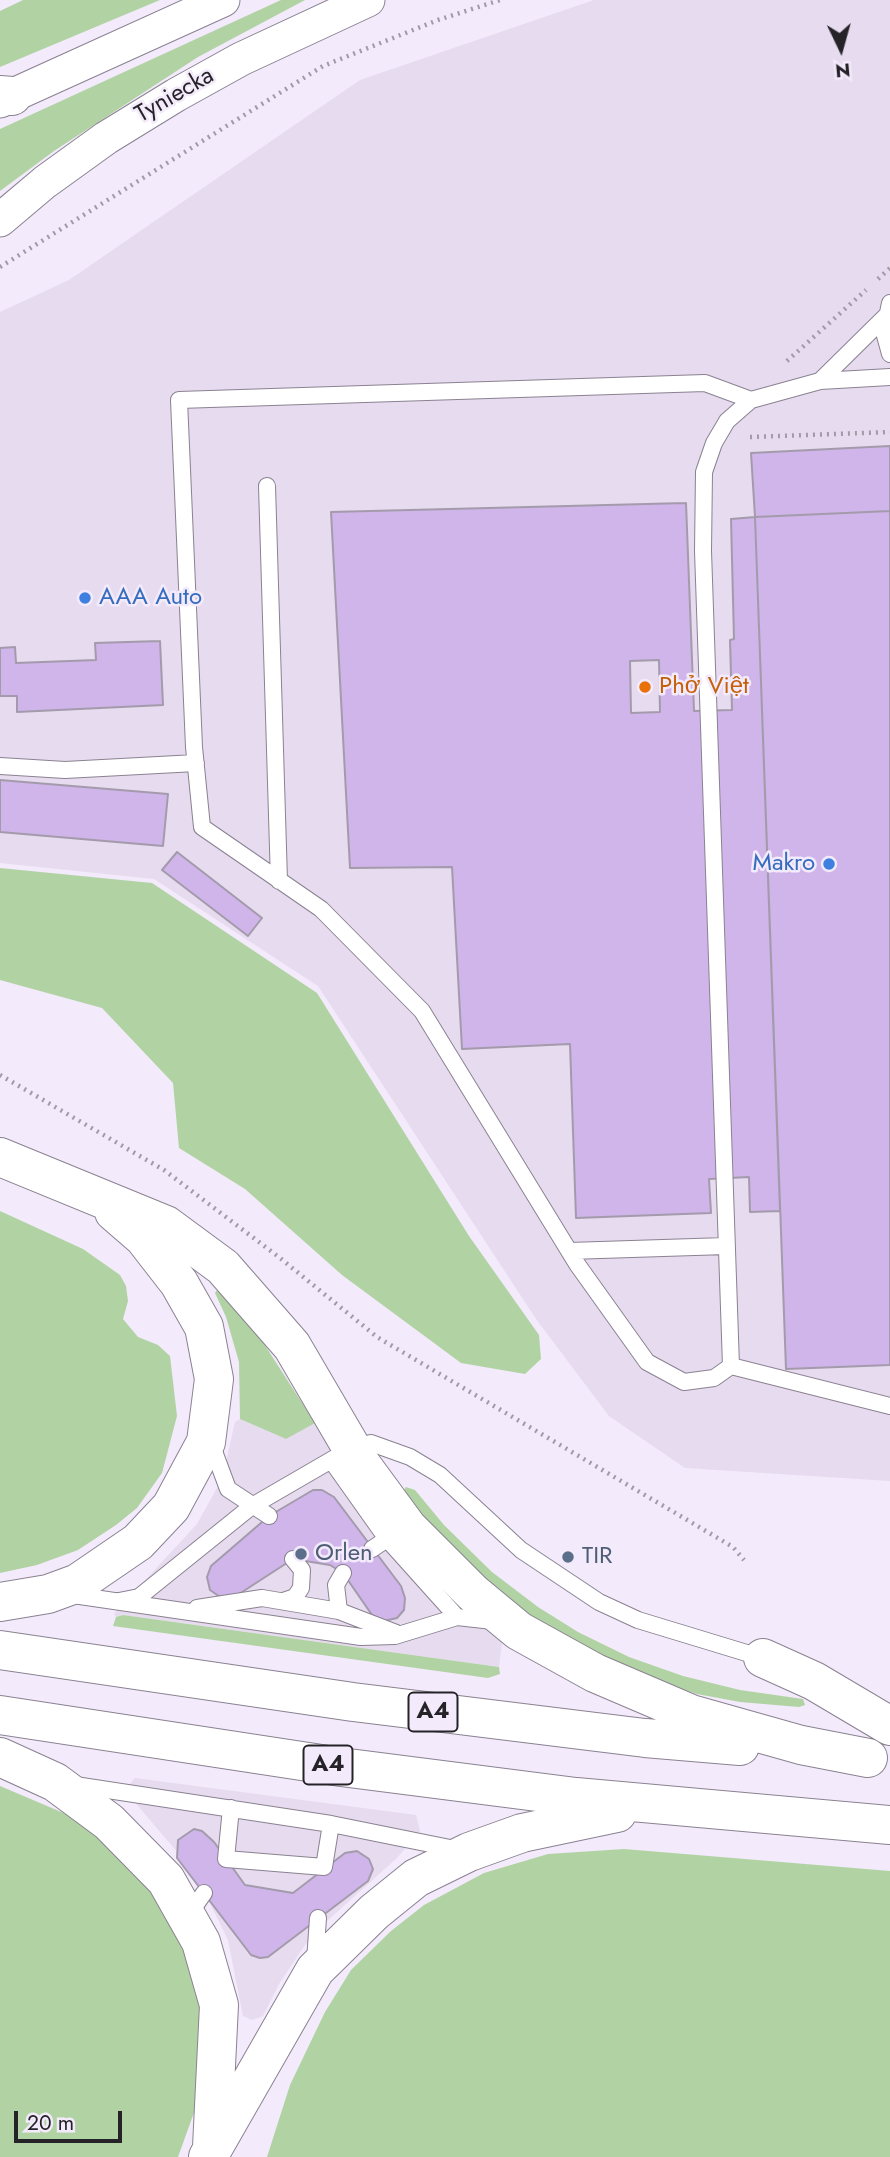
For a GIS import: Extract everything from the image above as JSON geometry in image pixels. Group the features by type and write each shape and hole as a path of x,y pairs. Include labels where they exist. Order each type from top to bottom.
{"highway":[{"path":"0,1157 166,1225 223,1266 292,1346 341,1454 434,1557 510,1623 561,1657 691,1714 750,1732 879,1758"},
{"path":"0,1602 48,1594 78,1583 138,1542 171,1507 206,1442 214,1379 211,1351 198,1315 144,1238 109,1207 86,1192"},
{"name":"A4","path":"0,1650 353,1702 645,1738 879,1758"},
{"path":"763,1658 814,1681 890,1726"},
{"name":"А4","path":"0,1715 341,1767 657,1805"},
{"path":"0,1757 55,1782 109,1822 166,1880 195,1905 201,1942 219,2005 210,2152"},
{"path":"210,2152 315,1970 374,1912 416,1878 469,1852 522,1833 657,1805 890,1825"}],"street":[{"path":"4,97 223,0"},
{"name":"Tyniecka","path":"0,220 96,145 176,94 241,59 368,0"}],"lane":[{"path":"888,310 884,332 890,354"},
{"path":"820,381 888,310"},
{"path":"731,1366 719,1065 702,501 704,472 714,443 727,421 751,400 820,381 890,377"},
{"path":"751,400 705,383 179,400 196,763 202,827 321,909 422,1011 569,1251 648,1362 684,1382 714,1378 731,1366 890,1406"},
{"path":"267,486 279,881"},
{"path":"0,766 65,770 196,763"},
{"path":"569,1251 726,1246"},
{"path":"206,1442 215,1454 228,1489 270,1516"},
{"path":"119,1601 139,1597 252,1506 341,1454 363,1444 382,1445 431,1469 466,1496 521,1550 599,1602 638,1620 763,1658"},
{"path":"341,1454 387,1539 457,1617"},
{"path":"372,1549 387,1539"},
{"path":"283,1601 295,1597 301,1588 302,1570 293,1559"},
{"path":"339,1611 336,1585 342,1573"},
{"path":"48,1594 119,1601 361,1637 409,1632 457,1617 510,1623"},
{"path":"171,1609 193,1609 255,1598 339,1611 385,1630 409,1632"},
{"path":"55,1782 331,1824 469,1852"},
{"path":"231,1808 226,1859 324,1867 331,1824"},
{"path":"315,1970 318,1918"}],"path":[{"path":"0,267 323,66 427,24 500,0"},
{"path":"876,281 890,268"},
{"path":"784,365 868,288"},
{"path":"750,429 750,437 890,432"},
{"path":"0,1075 164,1170 280,1258 377,1337 733,1547 744,1560"}],"shaded area":[{"path":"594,0 890,0 890,1481 685,1468 609,1416 536,1319 318,986 154,879 0,863 0,312 69,280 360,80"},
{"path":"240,1419 286,1439 319,1419 503,1635 499,1667 123,1615 116,1617 114,1614 197,1524 222,1479 235,1422"},
{"path":"135,1778 416,1815 420,1831 397,1858 327,1921 305,1945 279,1984 263,2016 252,2020 243,2016 228,1940 195,1873 127,1793 126,1789"}],"green space":[{"path":"23,0 160,0 0,67 0,11"},
{"path":"281,0 305,0 198,57 54,151 0,191 0,129"},
{"path":"0,868 152,883 317,993 469,1236 539,1335 541,1359 525,1374 461,1363 342,1275 245,1189 179,1148 173,1083 102,1008 0,980"},
{"path":"0,1211 83,1249 120,1275 126,1286 128,1301 123,1319 138,1337 158,1345 170,1356 177,1416 162,1473 137,1508 78,1550 37,1565 0,1573"},
{"path":"217,1290 257,1333 315,1423 286,1439 240,1419 239,1362 226,1317 215,1293"},
{"path":"406,1487 415,1490 444,1525 492,1572 538,1607 578,1632 629,1657 683,1676 740,1690 803,1699 805,1705 799,1707 740,1702 697,1694 641,1675 540,1623 487,1583 430,1526 403,1491"},
{"path":"123,1615 499,1667 500,1674 488,1678 113,1626 116,1617"},
{"path":"0,1786 99,1828 162,1898 202,1991 196,2107 178,2157 0,2157"},
{"path":"624,1849 890,1871 890,2157 267,2157 290,2085 325,2012 351,1970 391,1931 424,1905 484,1873 548,1854"}],"building":[{"path":"890,446 890,511 755,517 751,453"},
{"path":"686,503 694,711 732,710 730,640 734,639 731,519 755,517 780,1211 750,1212 749,1177 709,1179 711,1213 576,1218 570,1044 462,1049 452,867 350,868 331,512"},
{"name":"Makro","path":"890,511 890,1365 786,1369 755,517"},
{"path":"160,641 163,705 17,712 17,696 0,696 0,648 15,647 16,663 96,660 95,643"},
{"path":"659,660 660,712 631,713 630,661"},
{"path":"0,780 168,794 163,846 0,832"},
{"path":"177,852 262,918 248,936 162,870"},
{"name":"Orlen","path":"313,1490 322,1490 334,1497 401,1586 405,1598 404,1610 397,1618 384,1621 372,1615 343,1573 330,1565 293,1559 236,1596 220,1597 210,1590 207,1577 211,1566 269,1516"},
{"path":"194,1829 202,1831 214,1842 245,1885 293,1893 345,1853 357,1851 369,1859 373,1869 368,1881 268,1957 260,1958 251,1955 177,1858 178,1840"}],"place":[{"name":"AAA Auto","path":"85,598"},
{"name":"Phở Việt","path":"645,687"},
{"name":"Makro","path":"829,864"},
{"name":"Orlen","path":"301,1554"},
{"name":"TIR","path":"568,1557"}]}
